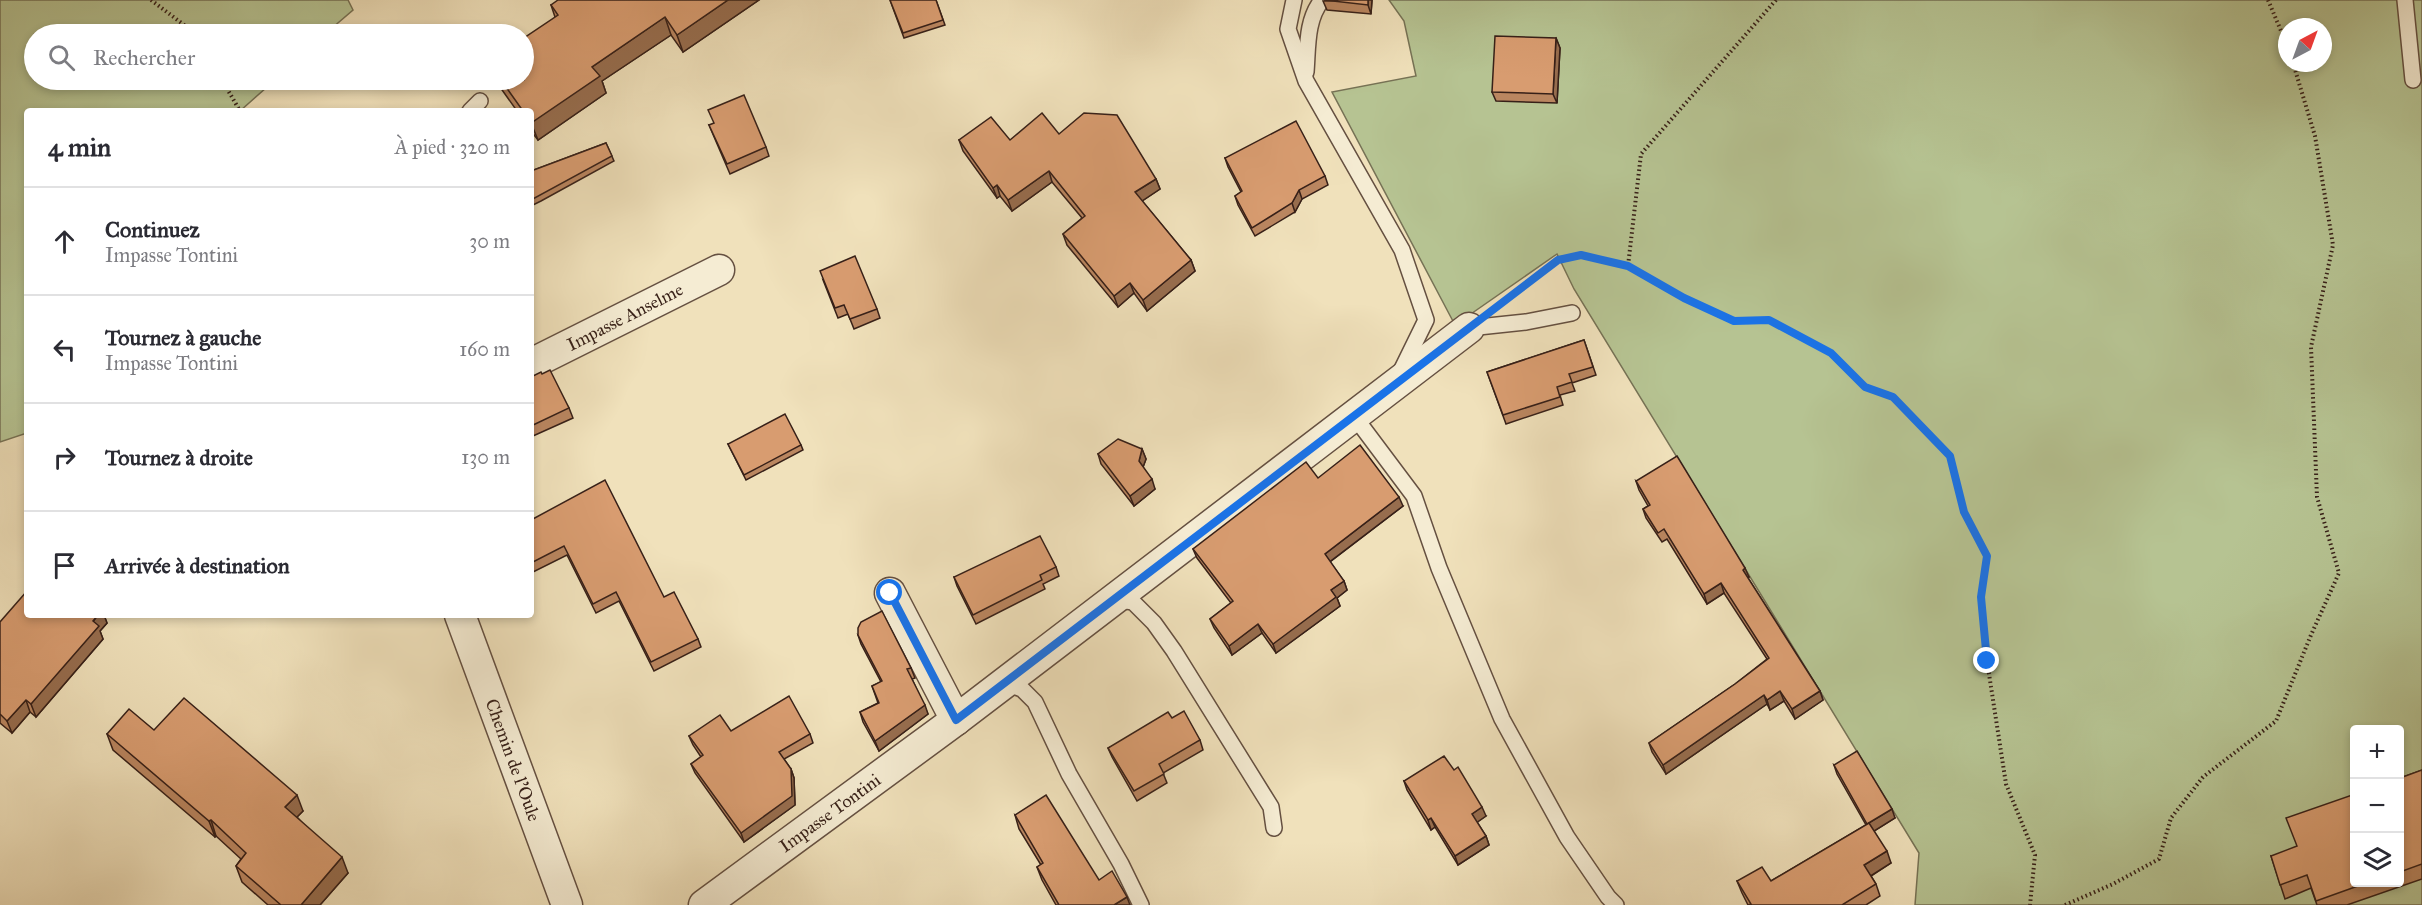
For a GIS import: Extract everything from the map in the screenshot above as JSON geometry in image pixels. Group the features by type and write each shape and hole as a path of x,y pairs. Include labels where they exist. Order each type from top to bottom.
{"street":[{"name":"Impasse Anselme","path":"534,362 719,270"},
{"name":"Impasse Tontini","path":"704,905 956,720 1469,328"},
{"path":"890,593 956,720"},
{"name":"Chemin de l'Oule","path":"461,618 567,905"}],"lane":[{"path":"1294,0 1288,29 1306,81 1402,250 1426,320 1395,385"},
{"path":"1306,81 1309,32 1315,9 1322,0"},
{"path":"2405,0 2413,80"},
{"path":"1469,328 1526,322 1572,313"},
{"path":"1354,416 1414,496 1439,568 1502,719 1567,837 1608,897 1617,905"},
{"path":"1114,599 1133,602 1154,623 1174,651 1271,807 1274,828"},
{"path":"1005,683 1022,689 1035,702 1069,774 1121,864 1141,905"}],"path":[{"path":"151,0 183,24"},
{"path":"1628,266 1641,154 1776,0"},
{"path":"2268,0 2278,24"},
{"path":"2066,905 2113,884 2159,859 2171,818 2202,777 2276,721 2339,573 2317,497 2311,347 2333,245 2315,136 2296,72"},
{"path":"228,90 238,108"},
{"path":"1469,328 1558,260 1581,255 1628,266 1684,298 1734,321 1769,320 1831,353 1865,387 1893,397 1950,456 1964,512 1987,556 1981,597 1987,661 2006,784 2035,855 2030,905"}],"green space":[{"path":"0,0 348,0 353,10 337,24 24,24 24,90 264,90 243,108 24,108 24,434 0,442"},
{"path":"1389,0 2422,0 2422,905 1915,905 1919,853 1574,289 1557,254 1455,325 1332,92 1416,76 1404,21"}],"building":[{"path":"558,0 728,0 677,35 665,17 592,67 600,76 534,121 534,108 521,108 508,90 534,90 534,31 558,15 551,5"},
{"path":"890,0 936,0 943,20 903,33"},
{"path":"1324,0 1368,0 1368,5"},
{"path":"1495,36 1556,38 1553,94 1492,92"},
{"path":"744,95 766,147 727,164 709,125 714,123 708,110"},
{"path":"1042,113 1059,134 1084,113 1117,115 1156,179 1135,192 1191,260 1143,300 1130,283 1114,296 1063,234 1085,216 1049,171 1008,200 997,185 993,188 959,140 991,117 1010,140"},
{"path":"1296,121 1325,176 1299,190 1292,203 1252,228 1235,196 1242,191 1225,158"},
{"path":"606,143 612,156 534,198 534,170"},
{"path":"855,256 877,309 850,319 844,305 835,308 820,271"},
{"path":"1584,340 1593,367 1569,374 1572,382 1557,387 1560,397 1503,415 1487,372"},
{"path":"550,370 569,408 534,425 534,376 541,372 542,374"},
{"path":"785,414 801,445 744,475 728,444"},
{"path":"1118,439 1142,449 1139,461 1152,479 1130,496 1098,454"},
{"path":"1360,445 1399,497 1325,554 1344,581 1331,590 1336,597 1273,644 1258,624 1229,646 1210,619 1233,601 1193,549 1306,462 1318,478"},
{"path":"1677,456 1745,568 1743,570 1820,691 1792,709 1780,691 1767,700 1764,695 1663,765 1649,743 1769,658 1721,583 1704,594 1664,529 1658,533 1643,509 1650,505 1636,481"},
{"path":"605,480 664,597 674,592 698,639 651,662 616,592 593,604 564,546 534,561 534,518"},
{"path":"1040,536 1056,567 1040,575 1042,580 973,615 954,577"},
{"path":"24,594 24,618 96,618 93,621 99,626 31,704 26,700 7,721 0,714 0,622"},
{"path":"882,611 911,668 907,669 925,705 875,741 860,712 879,703 872,686 882,681 858,635 858,628 861,622"},
{"path":"789,696 810,734 779,752 791,769 792,796 741,833 691,764 703,755 689,736 720,715 731,731"},
{"path":"184,698 297,795 285,807 342,857 301,905 281,905 236,866 246,853 211,820 209,821 107,734 129,709 154,730"},
{"path":"1184,711 1200,740 1159,764 1164,774 1134,791 1108,748 1168,712 1172,718"},
{"path":"1857,751 1892,809 1867,824 1834,765"},
{"path":"1444,756 1454,770 1458,767 1482,807 1472,814 1486,836 1455,856 1431,818 1428,820 1404,781"},
{"path":"2422,770 2422,864 2404,871 2404,779 2404,777"},
{"path":"1046,795 1099,880 1112,871 1127,897 1114,905 1059,905 1037,867 1043,863 1015,815"},
{"path":"2350,796 2350,887 2355,887 2316,901 2307,875 2280,885 2271,856 2297,846 2286,818"},
{"path":"1869,823 1887,851 1864,865 1876,884 1842,905 1748,905 1751,904 1737,881 1762,867 1771,881"}],"route":[{"path":"890,593 956,720 1558,260 1581,255 1628,266 1684,298 1734,321 1769,320 1831,353 1865,387 1893,397 1950,456 1964,512 1987,556 1981,597 1987,661"}]}
